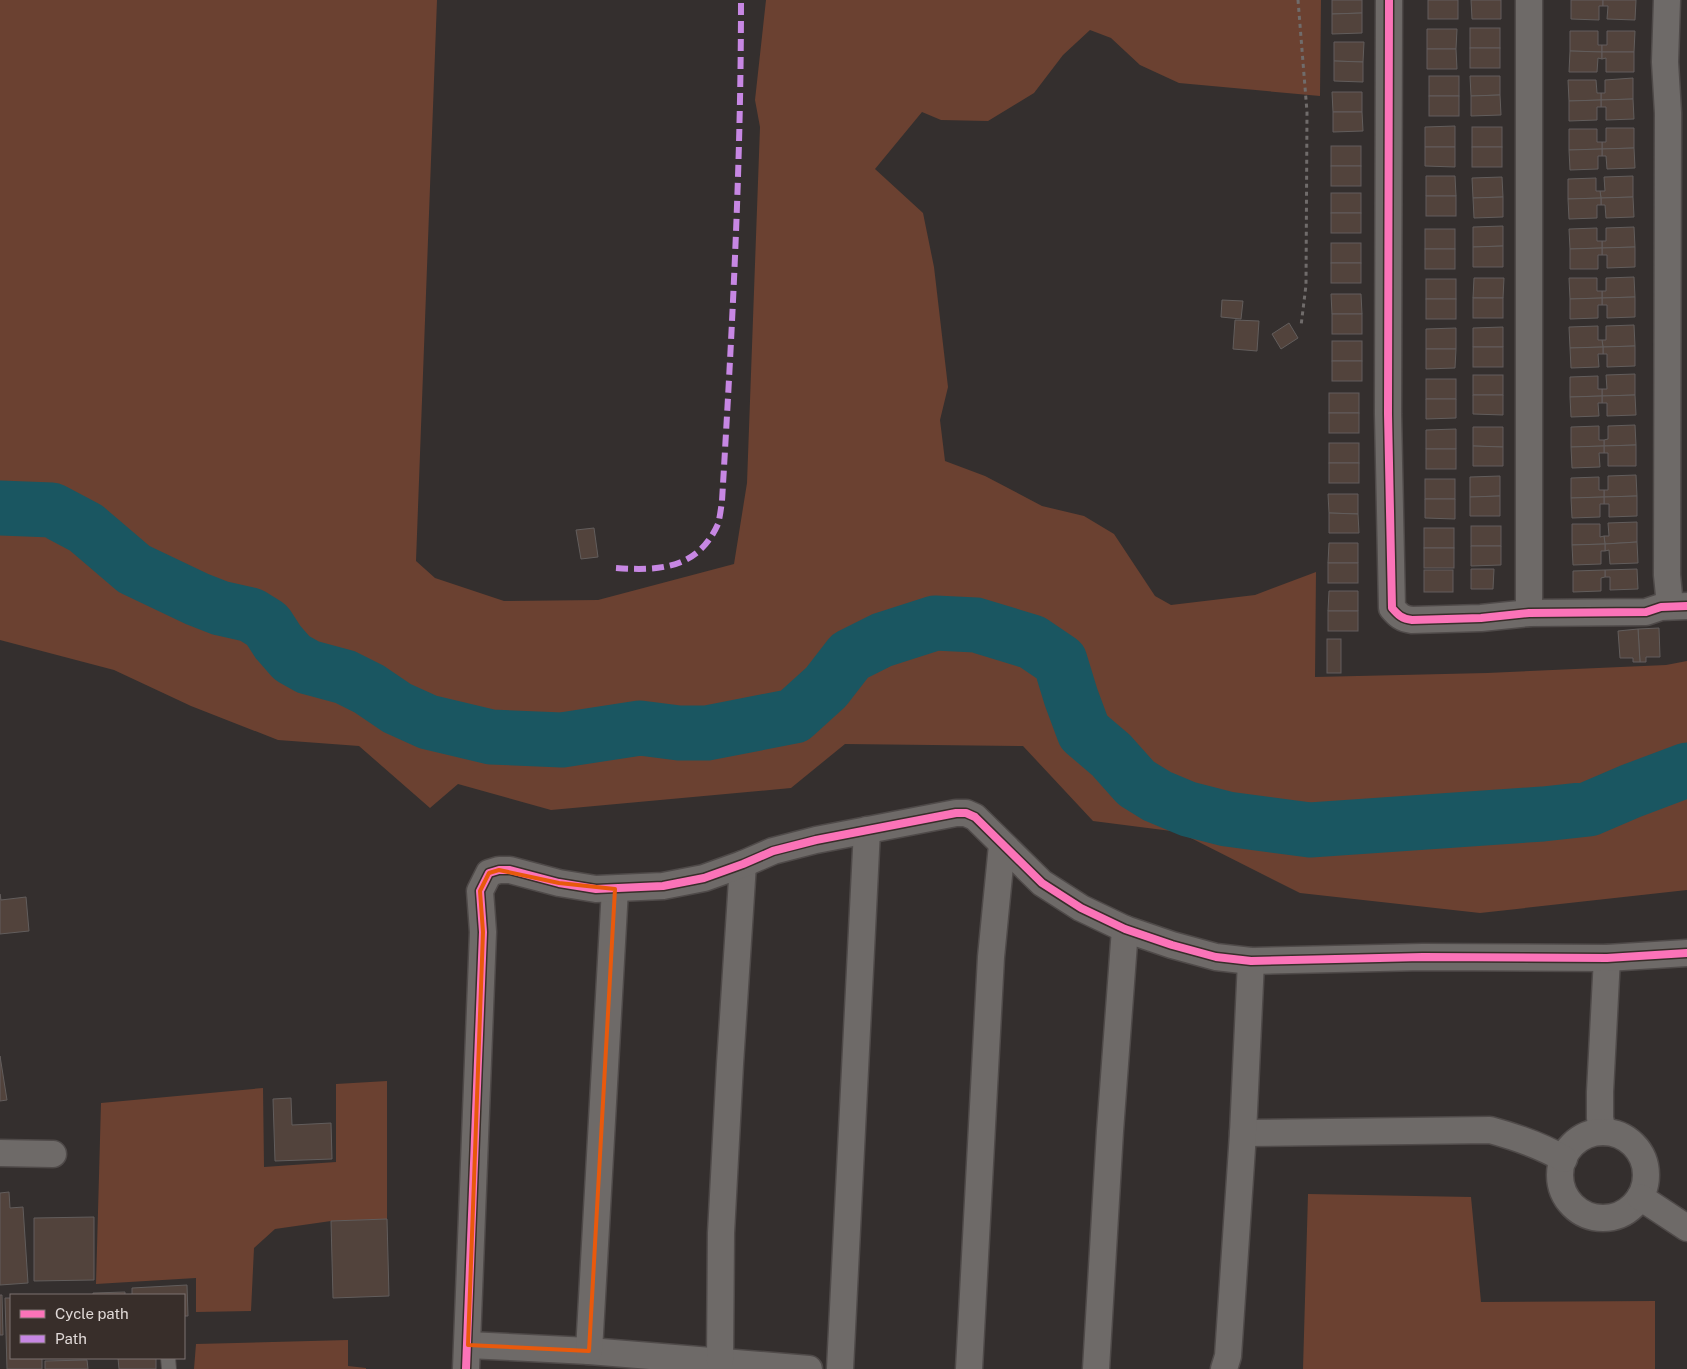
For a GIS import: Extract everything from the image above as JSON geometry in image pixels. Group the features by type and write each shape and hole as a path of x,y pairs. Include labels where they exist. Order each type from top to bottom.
{"street":[{"path":"1389,0 1388,395 1392,608 1398,616 1405,620 1482,618 1529,613 1646,612 1678,606 1668,575 1668,113 1665,62 1667,0"},
{"path":"1529,0 1529,613"},
{"path":"809,1369 589,1351 467,1357 483,932 480,891 489,872 510,870 560,883 596,889 671,885 704,878 744,864 773,851 956,812 966,813 981,822 1042,883 1081,908 1125,929 1216,957 1251,961 1423,957 1607,958 1687,953"},
{"path":"840,1369 867,830"},
{"path":"969,1369 991,957 1002,845"},
{"path":"720,1361 721,1232 744,864"},
{"path":"589,1351 615,889"},
{"path":"1096,1369 1110,1131 1125,929"},
{"path":"1603,1132 1600,1118 1600,1092 1607,958"},
{"path":"1224,1369 1228,1356 1243,1133 1251,961"},
{"path":"1243,1133 1490,1130 1518,1137 1545,1147 1564,1159"},
{"path":"1603,1132 1615,1134 1627,1140 1636,1148 1643,1160 1646,1172 1645,1185 1640,1197 1631,1208 1619,1215 1605,1219 1591,1217 1578,1210 1568,1200 1562,1187 1561,1172 1564,1159 1570,1148 1579,1140 1603,1132"},
{"path":"0,1153 53,1154"},
{"path":"1640,1197 1687,1228"}],"path":[{"path":"1298,0 1307,112 1306,285 1301,326"}],"highlighted area":[{"path":"499,870 559,883 615,889 589,1351 468,1345 483,932 480,891 489,873"}],"shaded area":[{"path":"0,0 437,0 416,561 435,578 504,601 598,600 734,564 747,483 760,127 755,100 766,0 1321,0 1320,96 1179,83 1140,65 1111,38 1090,30 1063,55 1034,93 988,121 941,120 922,112 875,169 923,213 934,267 948,387 940,420 945,461 985,476 1042,506 1084,516 1114,534 1155,596 1171,605 1255,595 1316,572 1315,677 1487,673 1666,665 1687,661 1687,890 1480,913 1300,893 1179,832 1093,821 1023,746 845,744 791,788 551,810 458,784 430,808 359,746 278,740 191,706 114,670 0,640"},
{"path":"387,1081 387,1219 331,1221 275,1229 254,1248 251,1311 196,1312 196,1278 96,1284 101,1103 263,1088 264,1167 336,1162 336,1084"},
{"path":"1308,1194 1471,1197 1481,1302 1655,1301 1655,1369 1303,1369"},
{"path":"348,1340 348,1366 366,1369 194,1369 196,1344"}],"building":[{"path":"1332,0 1362,0 1362,13 1332,14"},
{"path":"1428,0 1458,0 1458,19 1428,19"},
{"path":"1471,0 1501,0 1501,19 1472,19"},
{"path":"1571,0 1603,0 1603,6 1599,6 1599,20 1571,19"},
{"path":"1603,0 1636,0 1635,20 1607,19 1608,6 1603,6"},
{"path":"1362,13 1362,33 1332,34 1332,14"},
{"path":"1470,28 1500,28 1500,48 1470,48"},
{"path":"1427,29 1457,29 1456,49 1427,49"},
{"path":"1570,31 1598,31 1598,45 1602,45 1602,52 1570,51"},
{"path":"1607,31 1635,31 1634,52 1602,52 1602,45 1607,45"},
{"path":"1334,42 1364,42 1363,62 1334,61"},
{"path":"1470,48 1500,48 1500,68 1470,68"},
{"path":"1427,49 1456,49 1457,69 1427,69"},
{"path":"1570,51 1602,52 1602,59 1598,58 1597,72 1569,72"},
{"path":"1602,52 1634,52 1634,72 1606,72 1606,58 1602,59"},
{"path":"1334,61 1363,62 1363,82 1334,81"},
{"path":"1429,76 1459,76 1459,96 1429,96"},
{"path":"1470,76 1500,76 1500,95 1471,96"},
{"path":"1633,78 1633,99 1601,100 1601,93 1605,93 1605,80"},
{"path":"1568,80 1596,80 1597,93 1601,93 1601,100 1569,101"},
{"path":"1332,92 1362,92 1362,112 1333,112"},
{"path":"1500,95 1501,115 1471,116 1471,96"},
{"path":"1429,96 1459,96 1459,116 1429,116"},
{"path":"1633,99 1634,119 1606,120 1606,107 1601,107 1601,100"},
{"path":"1601,100 1601,107 1597,107 1597,120 1569,121 1569,101"},
{"path":"1333,112 1362,112 1363,131 1333,132"},
{"path":"1455,126 1455,147 1425,147 1425,127"},
{"path":"1472,127 1502,127 1502,147 1472,147"},
{"path":"1606,128 1634,128 1634,148 1602,149 1602,142 1606,142"},
{"path":"1569,129 1597,129 1597,142 1602,142 1602,149 1569,150"},
{"path":"1331,146 1361,146 1361,166 1331,166"},
{"path":"1425,147 1455,147 1455,167 1425,166"},
{"path":"1472,147 1502,147 1502,167 1472,167"},
{"path":"1634,148 1635,168 1607,169 1606,156 1602,156 1602,149"},
{"path":"1602,149 1602,156 1598,156 1598,169 1570,170 1569,150"},
{"path":"1331,166 1361,166 1361,186 1331,186"},
{"path":"1426,176 1455,176 1456,196 1426,196"},
{"path":"1633,176 1633,197 1601,198 1600,191 1605,191 1604,177"},
{"path":"1502,177 1503,197 1473,198 1472,178"},
{"path":"1596,178 1596,191 1600,191 1601,198 1568,199 1568,179"},
{"path":"1331,193 1361,193 1361,213 1331,213"},
{"path":"1426,196 1456,196 1456,216 1426,216"},
{"path":"1503,197 1503,217 1474,218 1473,198"},
{"path":"1633,197 1634,217 1606,218 1605,205 1601,205 1601,198"},
{"path":"1601,198 1601,205 1597,205 1597,218 1569,219 1568,199"},
{"path":"1331,213 1361,213 1361,233 1331,233"},
{"path":"1503,226 1503,246 1473,247 1473,227"},
{"path":"1634,227 1635,247 1602,248 1602,241 1606,241 1606,228"},
{"path":"1597,228 1597,241 1602,241 1602,248 1570,249 1569,229"},
{"path":"1425,229 1455,229 1455,249 1425,249"},
{"path":"1331,243 1361,243 1361,263 1331,263"},
{"path":"1503,246 1503,267 1473,267 1473,247"},
{"path":"1635,247 1635,267 1607,268 1607,255 1602,255 1602,248"},
{"path":"1602,248 1602,255 1598,255 1598,269 1570,269 1570,249"},
{"path":"1425,249 1455,249 1455,269 1425,269"},
{"path":"1331,263 1361,263 1361,283 1331,283"},
{"path":"1634,277 1635,297 1602,298 1602,291 1606,291 1606,278"},
{"path":"1474,278 1504,278 1503,298 1473,298"},
{"path":"1569,278 1597,278 1597,291 1602,291 1602,298 1570,299"},
{"path":"1426,279 1456,279 1456,299 1426,299"},
{"path":"1331,294 1361,294 1362,314 1332,314"},
{"path":"1635,297 1635,317 1607,318 1607,305 1602,305 1602,298"},
{"path":"1473,298 1503,298 1503,318 1473,318"},
{"path":"1602,298 1602,305 1598,305 1598,318 1570,319 1570,299"},
{"path":"1426,299 1456,299 1456,319 1426,319"},
{"path":"1222,300 1243,301 1241,319 1221,317"},
{"path":"1332,314 1362,314 1362,334 1332,334"},
{"path":"1235,320 1259,321 1257,351 1233,349"},
{"path":"1289,323 1298,338 1281,349 1272,334"},
{"path":"1634,325 1635,346 1603,347 1602,340 1606,340 1606,326"},
{"path":"1598,326 1598,340 1602,340 1603,347 1570,348 1569,327"},
{"path":"1503,327 1503,347 1473,347 1473,328"},
{"path":"1456,328 1456,349 1426,349 1426,329"},
{"path":"1332,341 1362,341 1362,361 1332,361"},
{"path":"1635,346 1635,366 1607,367 1607,354 1603,354 1603,347"},
{"path":"1473,347 1503,347 1503,367 1473,367"},
{"path":"1603,347 1603,354 1598,354 1599,367 1571,368 1570,348"},
{"path":"1426,349 1456,349 1455,368 1426,369"},
{"path":"1332,361 1362,361 1362,381 1332,381"},
{"path":"1635,374 1635,395 1602,396 1602,389 1607,389 1606,375"},
{"path":"1473,375 1503,375 1503,395 1473,395"},
{"path":"1598,376 1598,389 1602,389 1602,396 1570,397 1570,377"},
{"path":"1426,379 1456,379 1456,399 1426,399"},
{"path":"1329,393 1359,393 1359,413 1329,413"},
{"path":"1473,395 1503,395 1503,415 1473,414"},
{"path":"1635,395 1636,415 1607,416 1607,403 1602,403 1602,396"},
{"path":"1602,396 1602,403 1598,403 1599,416 1571,417 1570,397"},
{"path":"1426,399 1456,399 1456,418 1426,419"},
{"path":"1329,413 1359,413 1359,433 1329,433"},
{"path":"1635,425 1636,445 1604,446 1604,440 1608,439 1608,426"},
{"path":"1599,426 1599,440 1604,440 1604,446 1571,447 1571,427"},
{"path":"1473,427 1503,427 1503,447 1473,446"},
{"path":"1456,429 1456,449 1426,449 1426,430"},
{"path":"1329,443 1359,443 1359,463 1329,463"},
{"path":"1636,445 1636,466 1608,466 1608,453 1604,453 1604,446"},
{"path":"1473,446 1503,447 1503,466 1473,466"},
{"path":"1604,446 1604,453 1599,453 1600,467 1572,468 1571,447"},
{"path":"1426,449 1456,449 1456,469 1426,469"},
{"path":"1329,463 1359,463 1359,483 1329,483"},
{"path":"1636,475 1637,496 1604,497 1604,490 1608,490 1608,476"},
{"path":"1500,476 1500,496 1470,497 1470,477"},
{"path":"1599,477 1599,490 1604,490 1604,497 1571,498 1571,478"},
{"path":"1425,479 1455,479 1455,499 1425,499"},
{"path":"1328,494 1358,494 1358,514 1329,513"},
{"path":"1500,496 1500,516 1470,516 1470,497"},
{"path":"1637,496 1637,516 1609,517 1609,504 1604,504 1604,497"},
{"path":"1604,497 1604,504 1600,504 1600,517 1572,518 1571,498"},
{"path":"1425,499 1455,499 1455,519 1425,518"},
{"path":"1329,513 1358,514 1359,533 1329,533"},
{"path":"1637,522 1637,542 1605,544 1604,536 1609,536 1608,523"},
{"path":"1572,524 1600,524 1600,537 1604,536 1605,544 1572,545"},
{"path":"1471,526 1501,526 1501,546 1471,546"},
{"path":"594,528 598,557 581,559 576,530"},
{"path":"1424,528 1454,528 1454,548 1424,548"},
{"path":"1637,542 1638,563 1610,564 1609,550 1605,551 1605,544"},
{"path":"1329,543 1358,543 1358,563 1328,563"},
{"path":"1605,544 1605,551 1601,551 1601,564 1573,565 1572,545"},
{"path":"1471,546 1501,546 1501,565 1471,566"},
{"path":"1424,548 1454,548 1454,568 1424,568"},
{"path":"1328,563 1358,563 1358,583 1328,583"},
{"path":"1471,569 1494,569 1493,589 1471,589"},
{"path":"1637,569 1638,589 1610,590 1610,577 1605,577 1605,570"},
{"path":"1424,570 1453,570 1453,592 1424,592"},
{"path":"1605,570 1605,577 1601,578 1601,591 1573,592 1573,571"},
{"path":"1329,591 1358,591 1358,611 1328,611"},
{"path":"1328,611 1358,611 1358,631 1328,631"},
{"path":"1659,628 1660,657 1646,657 1646,662 1640,662 1638,629"},
{"path":"1638,629 1640,662 1633,662 1633,658 1620,658 1618,631"},
{"path":"1327,639 1341,639 1341,673 1327,673"},
{"path":"0,894 1,900 26,897 29,931 0,934"},
{"path":"0,1056 7,1100 0,1101"},
{"path":"291,1098 292,1125 331,1123 332,1159 275,1161 273,1099"},
{"path":"9,1192 10,1208 23,1207 28,1283 0,1285 0,1193"},
{"path":"94,1217 94,1280 34,1281 34,1218"},
{"path":"387,1219 389,1296 333,1298 331,1221"},
{"path":"187,1285 188,1316 185,1316 185,1294 132,1294 132,1288"},
{"path":"125,1292 125,1294 93,1294"},
{"path":"0,1295 2,1295 3,1335 0,1335"},
{"path":"5,1298 10,1298 10,1359 42,1359 42,1369 7,1369"},
{"path":"118,1359 156,1359 156,1369 119,1369"},
{"path":"87,1360 88,1369 45,1369 45,1361"}],"waterway":[{"path":"0,508 52,510 86,528 134,569 197,599 220,608 251,615 267,625 292,658 308,667 345,677 369,689 397,708 428,722 491,737 562,740 640,728 679,733 707,733 794,716 826,687 850,656 882,640 935,623 976,625 1032,642 1060,661 1084,732 1111,755 1136,783 1157,796 1188,809 1227,819 1310,830 1543,814 1589,809 1687,770"}],"marked path":[{"path":"616,568 647,569 676,564 700,550 710,539 719,521 722,501 735,250 741,0"}],"cycle path":[{"path":"1389,0 1388,414 1392,608 1400,616 1412,620 1481,618 1529,613 1646,612 1661,607 1687,606"},
{"path":"466,1369 483,932 480,891 489,873 499,870 510,870 559,883 596,889 663,886 704,878 773,851 816,840 956,813 966,813 975,817 1042,883 1081,908 1125,929 1216,957 1251,961 1423,957 1607,958 1687,953"}]}
